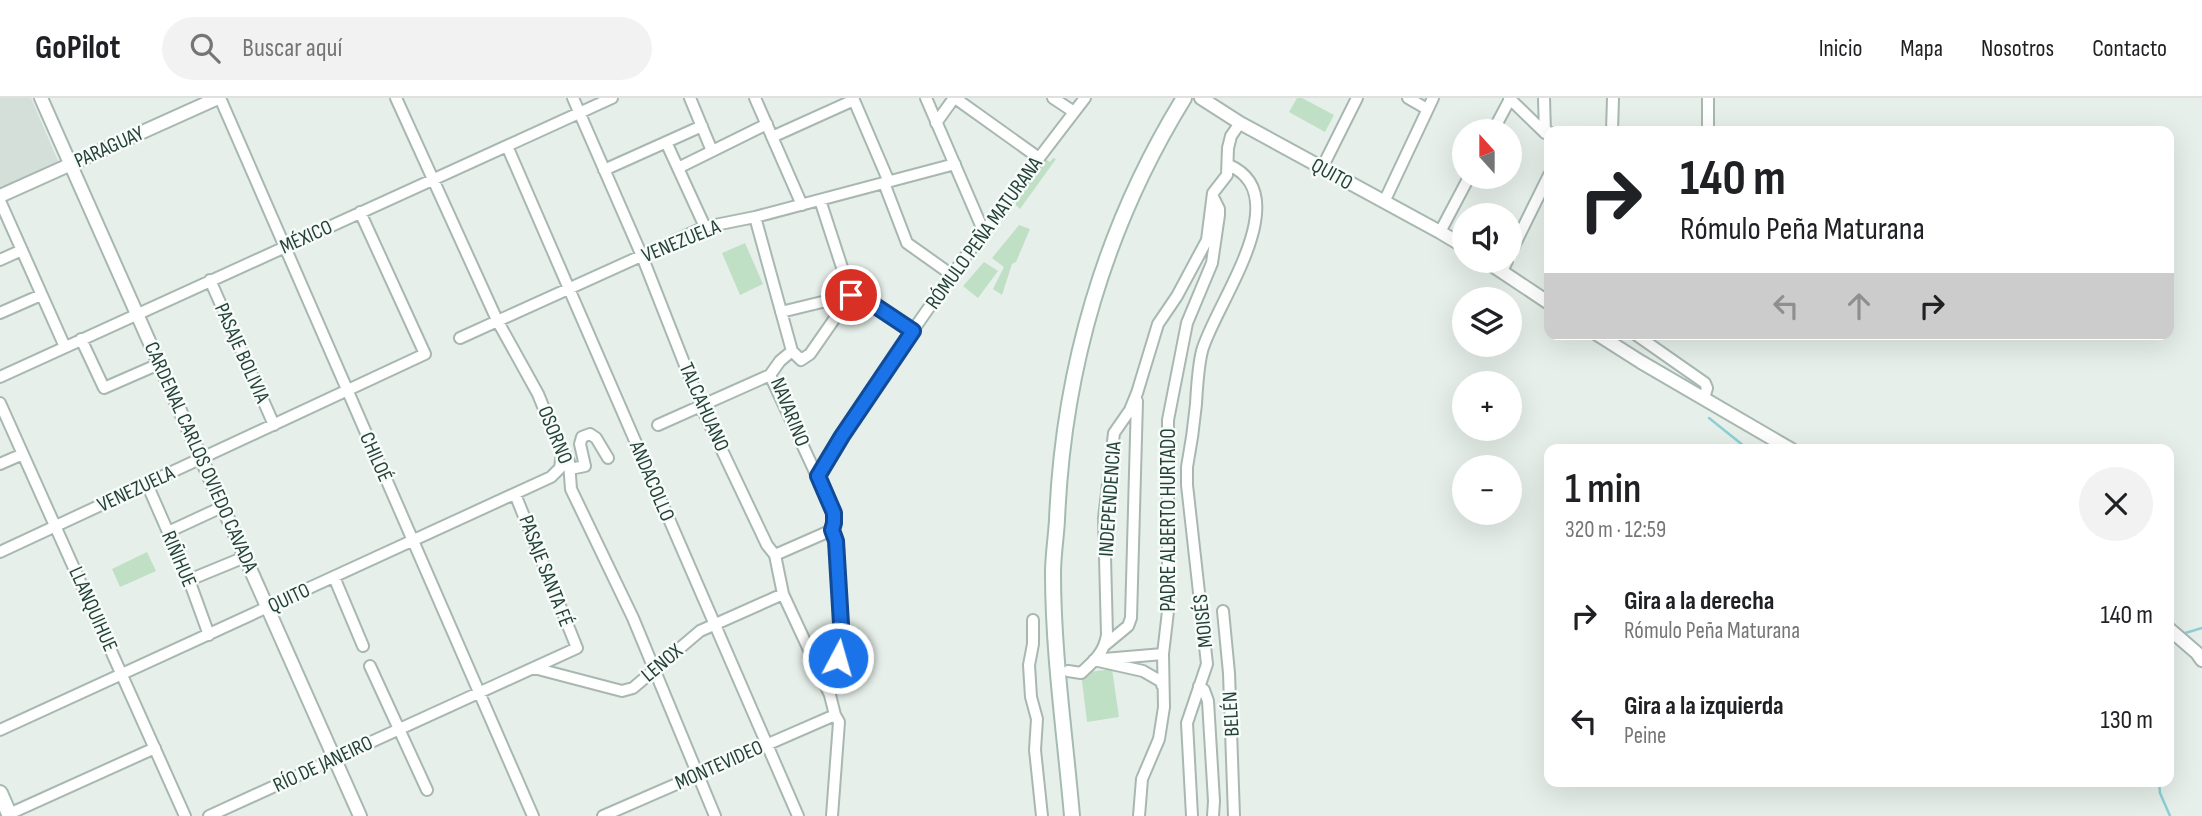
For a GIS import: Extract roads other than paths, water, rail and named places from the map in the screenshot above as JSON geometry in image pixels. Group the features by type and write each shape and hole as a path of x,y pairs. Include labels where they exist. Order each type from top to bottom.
{"main road":[{"path":"1081,816 1074,787 1054,590 1053,558 1066,416 1089,312 1131,197 1154,148 1184,98"},
{"path":"1057,524 1074,787 1072,816"},
{"path":"0,793 9,815"}],"street":[{"name":"CARDENAL CARLOS OVIEDO CAVADA","path":"41,98 360,816"},
{"name":"PARAGUAY","path":"0,199 219,98"},
{"name":"CHILOÉ","path":"219,98 533,816"},
{"name":"OSORNO","path":"396,98 497,320 538,394 562,453 565,454 571,489 633,618 715,816"},
{"name":"TALCAHUANO","path":"573,98 642,256 701,406 767,545 775,555 783,594 830,695 835,715"},
{"name":"MÉXICO","path":"0,377 612,98"},
{"path":"690,98 712,151"},
{"path":"755,98 802,205"},
{"path":"826,98 831,110"},
{"path":"926,98 983,230"},
{"path":"936,123 955,98 1039,158"},
{"path":"1053,98 1074,112"},
{"name":"RÓMULO PEÑA MATURANA","path":"818,476 842,436 983,230 1085,98"},
{"name":"QUITO","path":"1201,98 1240,123 1452,239"},
{"path":"1322,168 1357,98"},
{"path":"1408,98 1427,109"},
{"path":"1384,202 1433,98"},
{"path":"1499,119 1509,98 1544,131"},
{"path":"1545,98 1547,126"},
{"path":"1612,126 1613,98"},
{"path":"1708,98 1708,126"},
{"path":"772,137 853,99 907,243 952,275"},
{"name":"INDEPENDENCIA","path":"1105,645 1104,518 1114,433 1130,410 1137,393 1158,324 1177,296 1207,240 1216,186 1227,175 1231,136 1240,123"},
{"path":"678,168 767,124"},
{"path":"604,170 702,126"},
{"path":"666,142 705,228"},
{"name":"ANDACOLLO","path":"507,146 798,816"},
{"name":"VENEZUELA","path":"460,338 705,228 954,164"},
{"name":"MOISÉS","path":"1213,816 1208,701 1204,690 1199,686 1205,676 1207,664 1187,467 1201,354 1209,328 1238,276 1254,228 1251,184 1245,175 1229,165"},
{"path":"1522,230 1544,185"},
{"path":"1440,232 1463,189"},
{"name":"PADRE ALBERTO HURTADO","path":"1139,816 1142,779 1159,739 1164,707 1163,654 1168,611 1167,441 1174,385 1187,323 1212,263 1219,215 1213,197"},
{"path":"0,199 65,347"},
{"path":"820,200 851,295"},
{"name":"VENEZUELA","path":"0,552 425,354 360,212"},
{"name":"NAVARINO","path":"755,217 792,351 780,360 770,375 834,513 832,530 836,541 841,641 830,695"},
{"path":"0,260 22,250"},
{"path":"1513,273 1544,299"},
{"name":"PASAJE BOLIVIA","path":"210,280 274,425"},
{"path":"0,313 41,295"},
{"path":"792,351 798,359 807,357 851,295"},
{"path":"781,312 859,295 913,331"},
{"path":"81,339 104,388 159,364"},
{"path":"1606,340 1782,444"},
{"path":"1643,340 1704,383 1707,388 1704,398"},
{"path":"658,425 770,375"},
{"path":"1068,671 1081,673 1105,645 1128,626 1131,618 1137,393"},
{"name":"LLANQUIHUE","path":"0,403 185,816"},
{"path":"569,469 585,466 580,444 582,437 590,434 596,438 608,458"},
{"name":"QUITO","path":"0,730 555,475 562,463 562,453"},
{"path":"0,464 23,454"},
{"name":"RIÑIHUE","path":"147,484 190,580 209,635"},
{"name":"PASAJE SANTA FÉ","path":"515,494 577,648"},
{"path":"168,532 222,507"},
{"path":"775,555 832,530"},
{"path":"190,580 245,556"},
{"path":"334,577 363,646"},
{"name":"LENOX","path":"534,668 622,691 633,688 700,631 783,594"},
{"name":"BELÉN","path":"1223,611 1229,673 1234,816"},
{"path":"1033,620 1033,645 1029,665 1031,697 1037,719 1035,750 1042,816"},
{"path":"2174,633 2202,660"},
{"name":"RÍO DE JANEIRO","path":"209,816 577,648"},
{"path":"1094,660 1163,654"},
{"path":"1094,660 1143,671 1162,682 1162,685"},
{"name":"RÍO DE JANEIRO","path":"370,666 427,790"},
{"path":"1192,816 1187,723 1199,686"},
{"path":"832,816 839,725 835,715"},
{"name":"MONTEVIDEO","path":"603,816 623,812 698,775 835,715"},
{"path":"9,815 155,748"}],"waterway":[{"path":"1709,418 1742,444"},
{"path":"2182,634 2202,628"},
{"path":"2159,787 2170,816"}]}
